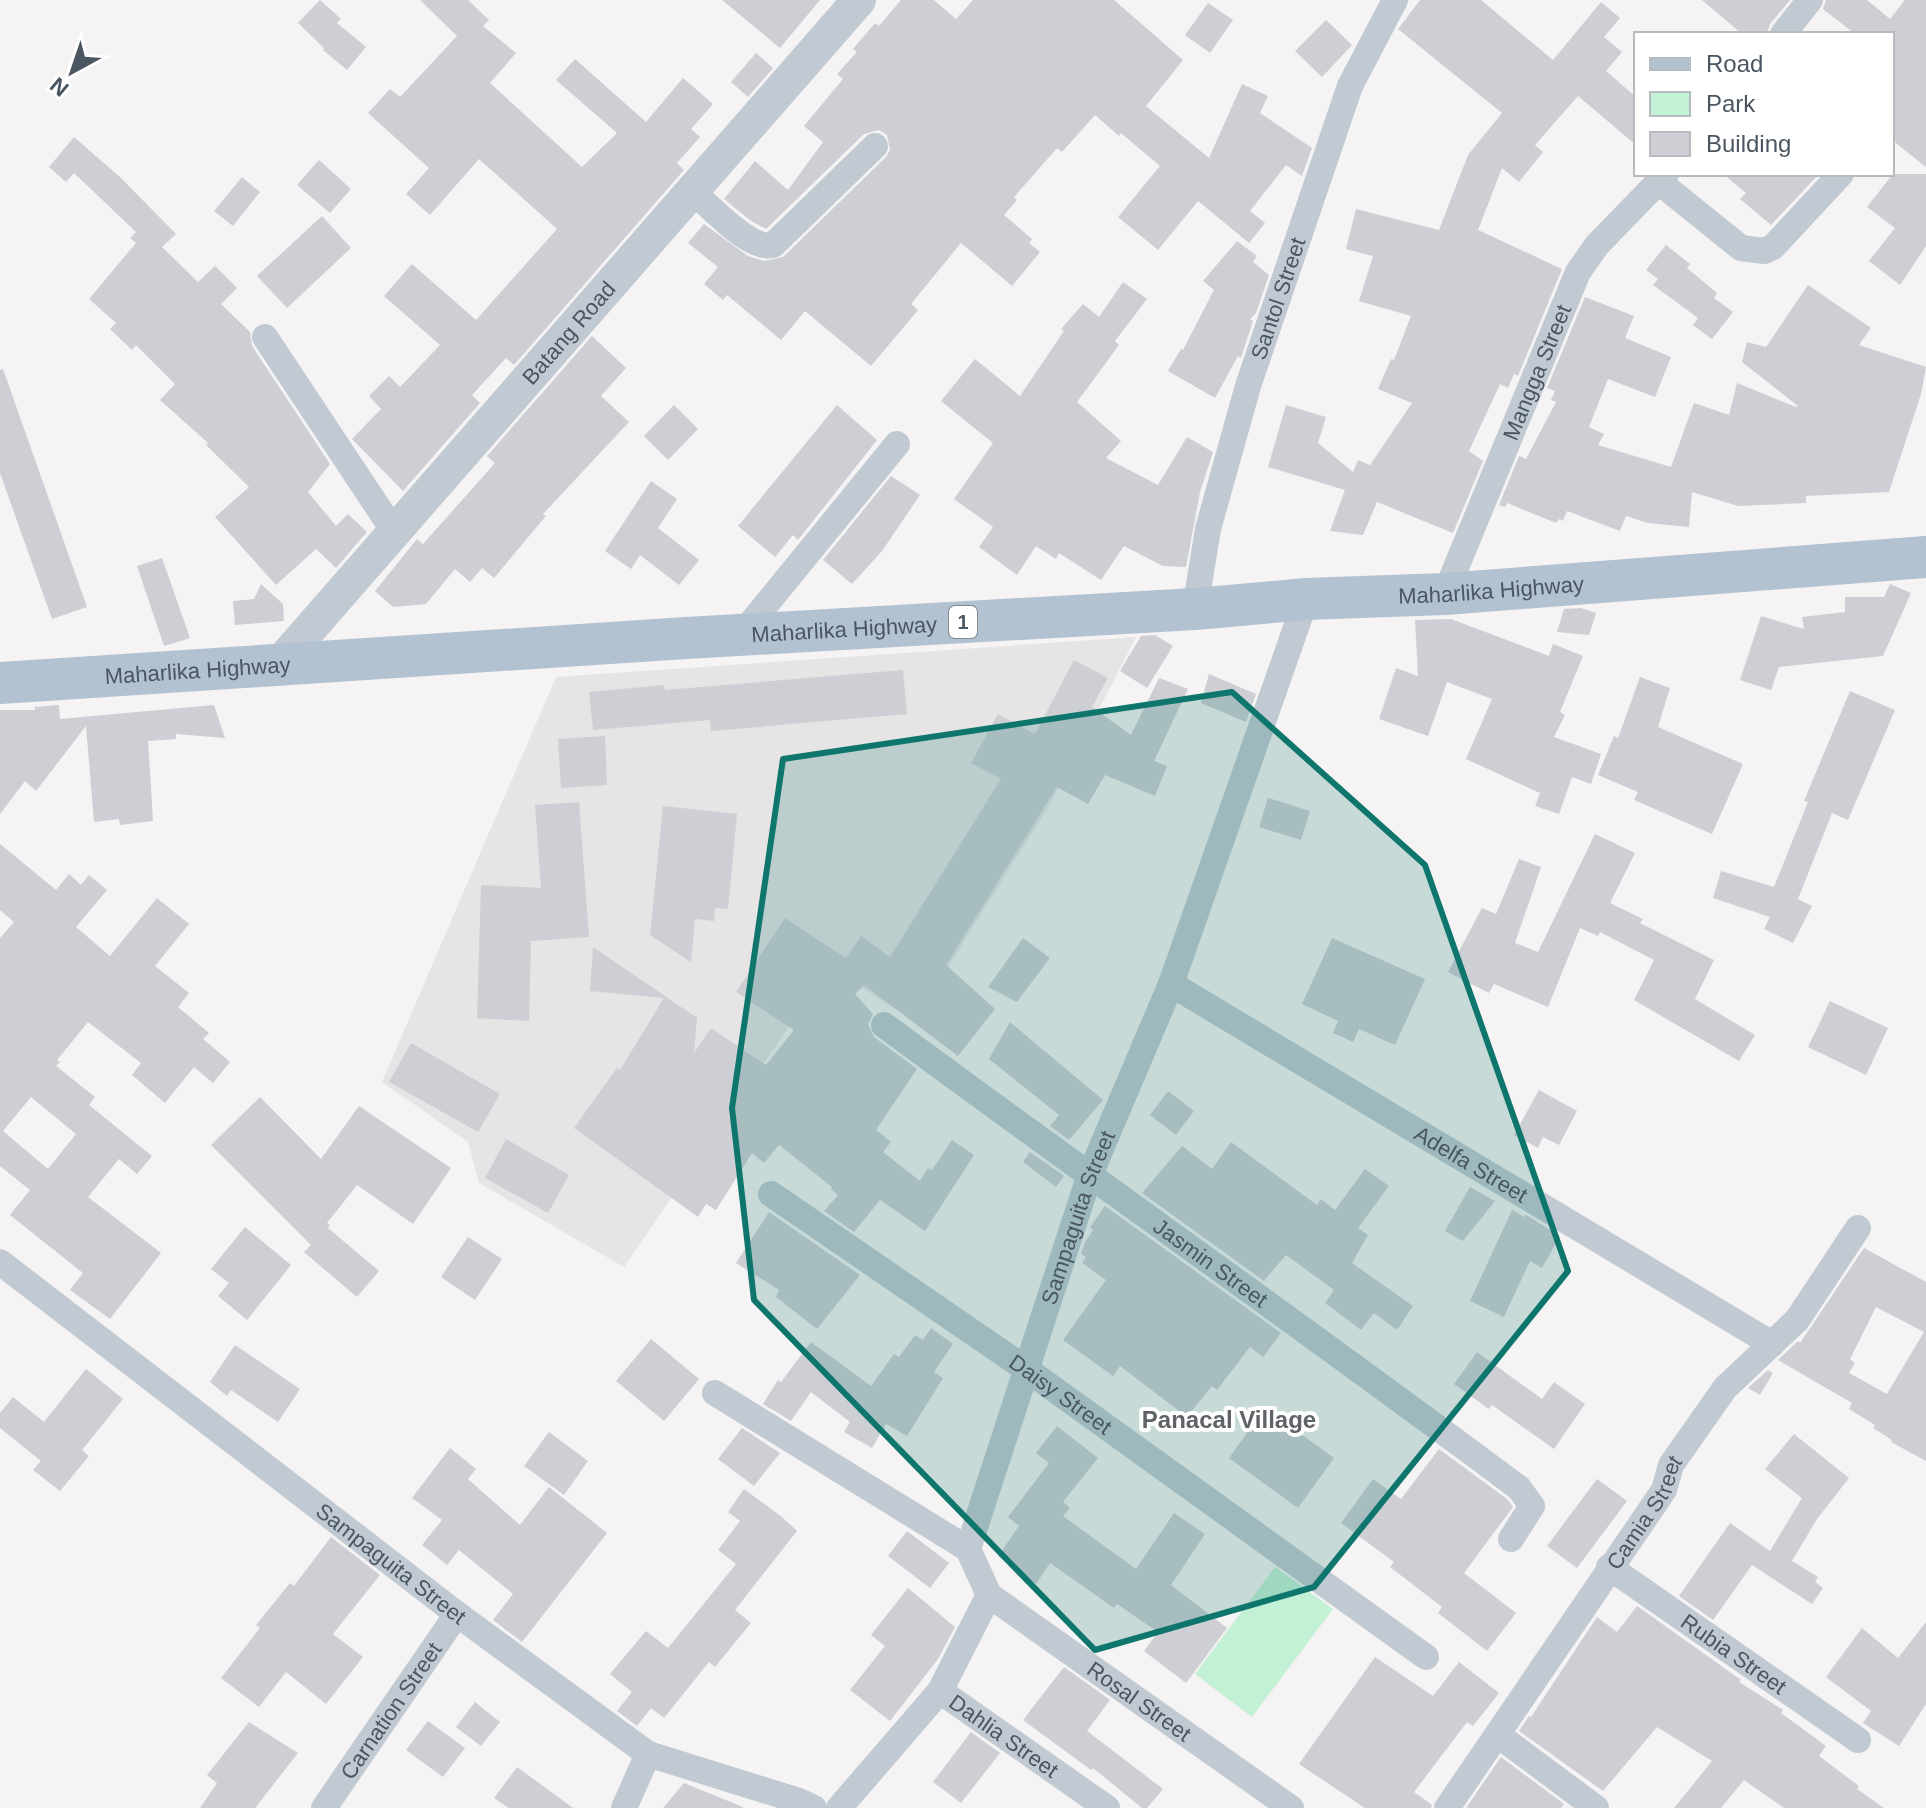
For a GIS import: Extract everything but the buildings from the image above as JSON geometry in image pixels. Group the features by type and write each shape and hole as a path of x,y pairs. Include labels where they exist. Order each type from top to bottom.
{"main road":[{"name":"Maharlika Highway","path":"0,683 742,634 1195,609 1306,599 1445,594 1926,557"}],"street":[{"name":"Batang Road","path":"279,664 859,0"},
{"name":"Santol Street","path":"1195,609 1208,529 1248,386 1350,86 1395,0"},
{"path":"1785,32 1810,0"},
{"path":"692,191 749,240 765,247 773,245 875,146"},
{"path":"1663,178 1741,248 1764,251 1773,247 1839,176"},
{"name":"Mangga Street","path":"1445,594 1578,272 1597,245 1663,178"},
{"path":"265,337 393,530"},
{"path":"742,634 897,444"},
{"name":"Sampaguita Street","path":"968,1549 1089,1177 1171,984 1306,599"},
{"name":"Adelfa Street","path":"1171,984 1772,1344"},
{"name":"Jasmin Street","path":"884,1025 1089,1177 1375,1380 1519,1488 1532,1506 1511,1539"},
{"name":"Daisy Street","path":"771,1194 1026,1369 1426,1657"},
{"name":"Camia Street","path":"1447,1808 1664,1490 1671,1465 1725,1388 1797,1320 1858,1228"},
{"name":"Sampaguita Street","path":"0,1262 457,1614 648,1754 814,1808"},
{"path":"715,1393 968,1549 989,1595 940,1691 839,1808"},
{"name":"Rubia Street","path":"1609,1567 1858,1740"},
{"name":"Rosal Street","path":"989,1595 1291,1808"},
{"name":"Carnation Street","path":"324,1808 457,1614"},
{"name":"Dahlia Street","path":"940,1691 1107,1808"},
{"path":"1498,1735 1596,1808"},
{"path":"624,1808 648,1754"}],"highlighted area":[{"path":"1232,692 1425,865 1568,1271 1314,1587 1095,1650 754,1300 732,1108 783,759"}],"shaded area":[{"path":"1136,637 1049,806 914,1021 830,967 624,1267 479,1183 468,1142 382,1082 556,677"}],"green space":[{"path":"1275,1567 1333,1609 1252,1717 1195,1674"}],"district":[{"name":"Panacal Village","path":"1229,1419"}]}
